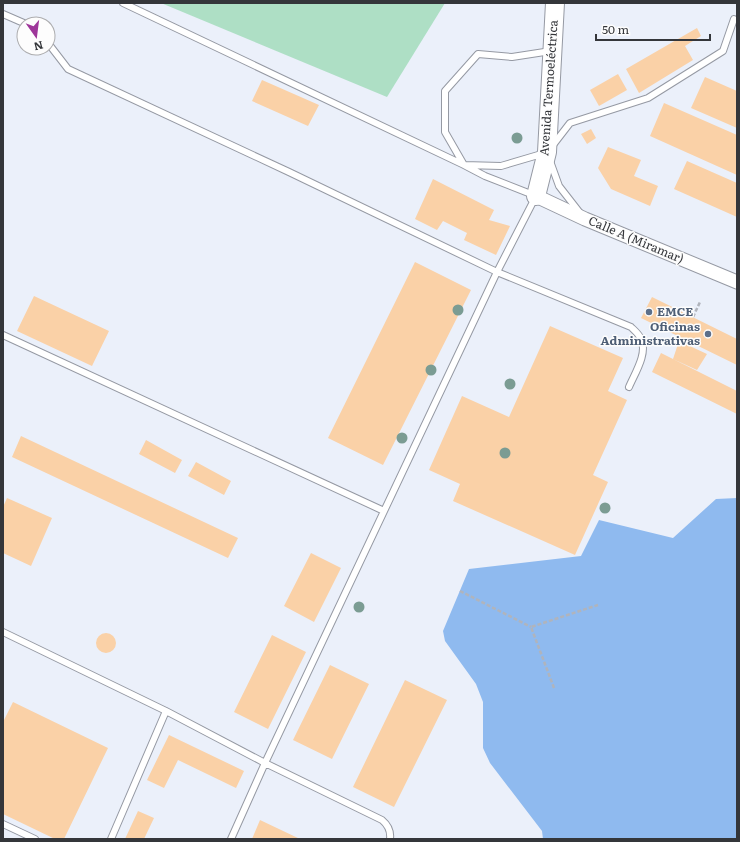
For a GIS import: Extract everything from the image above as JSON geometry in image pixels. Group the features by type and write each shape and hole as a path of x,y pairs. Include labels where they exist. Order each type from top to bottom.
{"main road":[{"name":"Avenida Termoeléctrica","path":"536,196 547,152 555,3"}],"street":[{"name":"Calle A (Miramar)","path":"536,196 585,219 737,282"}],"lane":[{"path":"123,3 485,176 536,196 497,272 230,839"},
{"path":"3,14 16,20"},
{"path":"464,165 501,166 547,152 570,123 648,98 723,51 734,19"},
{"path":"464,165 445,132 445,91 478,54 512,57 552,51"},
{"path":"56,53 68,69 497,272 631,327 641,338 644,347 643,356 629,387"},
{"path":"547,152 559,186 585,219"},
{"path":"3,335 384,511"},
{"path":"3,632 166,711 265,763 382,820 390,829 390,839"},
{"path":"111,839 166,711"},
{"path":"3,824 35,839"}],"path":[{"path":"693,317 700,302"},
{"path":"460,591 531,627 554,688"},
{"path":"531,627 598,605"}],"green space":[{"path":"161,3 445,3 387,97"}],"water":[{"path":"737,498 737,839 543,839 542,831 490,763 483,748 483,702 476,684 445,641 443,631 469,569 581,556 599,520 673,538 716,499"}],"building":[{"path":"697,28 701,36 685,46 693,60 639,93 626,69"},
{"path":"618,74 627,90 599,106 590,90"},
{"path":"705,77 737,91 737,128 691,108"},
{"path":"262,80 319,105 308,126 252,101"},
{"path":"664,103 737,135 737,175 650,136"},
{"path":"591,129 596,138 587,144 581,134"},
{"path":"608,147 641,160 634,176 658,186 650,206 611,189 598,168"},
{"path":"687,161 737,183 737,217 674,189"},
{"path":"433,179 494,210 489,220 510,226 496,255 464,240 467,233 443,221 437,230 415,219"},
{"path":"415,262 471,290 383,465 328,438"},
{"path":"34,296 109,331 92,366 17,331"},
{"path":"652,297 737,339 737,365 641,318"},
{"path":"550,326 623,358 608,391 627,400 593,475 608,482 575,555 453,501 460,484 429,470 462,396 509,417"},
{"path":"679,341 707,354 697,370 673,359"},
{"path":"661,353 737,391 737,414 652,372"},
{"path":"21,436 238,538 228,558 12,457"},
{"path":"146,440 182,460 175,473 139,454"},
{"path":"196,462 231,481 224,495 188,476"},
{"path":"7,498 52,518 31,566 3,553 3,507"},
{"path":"311,553 341,568 314,622 284,606"},
{"path":"106,633 113,636 116,643 113,650 106,653 99,650 96,643 99,636"},
{"path":"272,635 306,652 268,729 234,712"},
{"path":"330,665 369,684 332,759 293,740"},
{"path":"405,680 447,700 394,807 353,787"},
{"path":"13,702 108,748 64,839 55,839 3,814 3,722"},
{"path":"169,735 244,771 236,788 178,760 164,788 147,780"},
{"path":"138,811 154,818 144,839 125,839"},
{"path":"260,820 300,839 252,839"}],"place":[{"name":"EMCE","path":"649,312"},
{"name":"Oficinas Administrativas","path":"708,334"}]}
